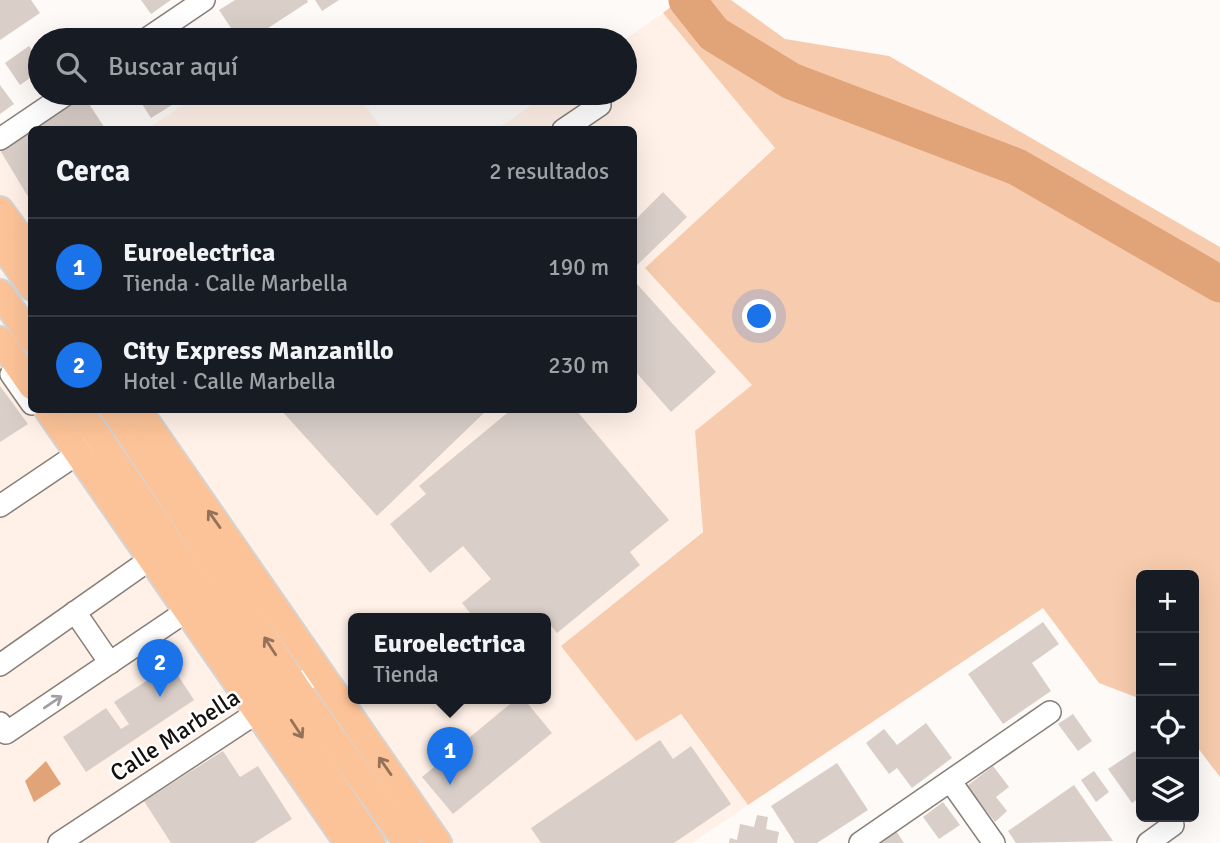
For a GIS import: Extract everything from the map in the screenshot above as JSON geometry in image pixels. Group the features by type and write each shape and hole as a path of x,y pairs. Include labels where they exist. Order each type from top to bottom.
{"main road":[{"path":"0,210 28,248"},
{"path":"0,242 28,281"},
{"path":"0,293 28,333"},
{"path":"0,340 28,380"},
{"path":"50,413 74,456 134,531"},
{"path":"82,413 270,704 348,843"},
{"path":"116,413 204,544 270,704 372,843"},
{"path":"146,414 185,515"},
{"path":"146,414 274,606 438,843"},
{"path":"100,439 147,561 183,613 407,843"},
{"path":"204,544 274,606"},
{"path":"405,795 423,843"}],"street":[{"path":"163,28 204,0"},
{"path":"0,139 50,105"},
{"path":"569,126 600,105"},
{"path":"0,358 28,398"},
{"path":"0,665 147,561 74,456 38,413"},
{"path":"0,506 100,439"},
{"path":"75,612 110,663"},
{"path":"0,723 6,733 183,613"},
{"name":"Calle Marbella","path":"59,843 320,671"},
{"path":"270,704 334,843"},
{"path":"860,843 1050,712"},
{"path":"951,782 995,843"},
{"path":"1148,843 1174,825"}],"shaded area":[{"path":"679,0 731,0 785,39 889,56 1220,247 1220,777 1199,750 1199,570 1136,570 1136,697 1099,683 1043,608 748,805 681,714 636,741 561,646 703,532 695,431 752,385 645,268 775,148 663,13"},
{"path":"663,13 775,148 645,268 752,385 695,431 703,531 561,646 680,714 748,805 692,843 0,843 0,134 28,176 28,413 637,413 637,126 501,126 532,105 637,105 637,31"},
{"path":"184,105 365,105 380,126 152,126"},
{"path":"46,761 61,784 34,802 25,781"}],"building":[{"path":"0,0 31,0 40,13 0,40"},
{"path":"141,0 171,0 151,14"},
{"path":"235,0 308,2 268,28 231,28 219,10"},
{"path":"315,0 339,0 322,11"},
{"path":"28,47 28,79 20,85 5,63"},
{"path":"0,85 14,104 0,114"},
{"path":"70,105 90,105 103,126 38,126"},
{"path":"143,105 172,105 151,118"},
{"path":"28,132 28,197 0,150"},
{"path":"663,192 687,217 637,265 637,218"},
{"path":"637,284 716,372 671,412 637,373"},
{"path":"0,386 28,424 0,442"},
{"path":"284,413 484,413 377,516"},
{"path":"507,413 579,413 669,520 630,552 640,565 557,633 551,626 551,613 470,613 462,603 491,579 463,546 430,573 390,524 426,494 419,486"},
{"path":"1043,622 1059,644 1032,663 1051,691 1003,724 968,674"},
{"path":"171,665 194,700 86,772 63,737 106,708 121,729 129,724 114,702"},
{"path":"510,704 528,704 552,733 453,814 422,777"},
{"path":"1073,714 1092,741 1078,751 1058,724"},
{"path":"926,723 952,758 912,788 897,768 889,774 866,743 884,729 897,745"},
{"path":"660,740 673,759 691,746 731,804 674,843 541,843 531,828"},
{"path":"223,751 240,777 258,766 292,819 254,843 171,843 144,801"},
{"path":"1135,751 1136,800 1132,803 1108,769"},
{"path":"837,763 868,810 817,843 795,843 771,806"},
{"path":"993,766 1009,787 996,797 1007,811 995,822 967,786"},
{"path":"1094,771 1109,792 1096,802 1081,780"},
{"path":"1074,785 1113,841 1016,843 1008,831"},
{"path":"943,802 960,825 939,839 923,817"},
{"path":"757,815 768,817 766,829 779,832 777,843 729,843 730,838 737,840 740,824 754,827"},
{"path":"896,831 904,843 878,843"}],"waterway":[{"path":"687,0 714,34 791,81 1017,167 1220,284"}],"place":[{"name":"City Express Manzanillo","path":"160,697"},
{"name":"Euroelectrica","path":"450,785"}]}
